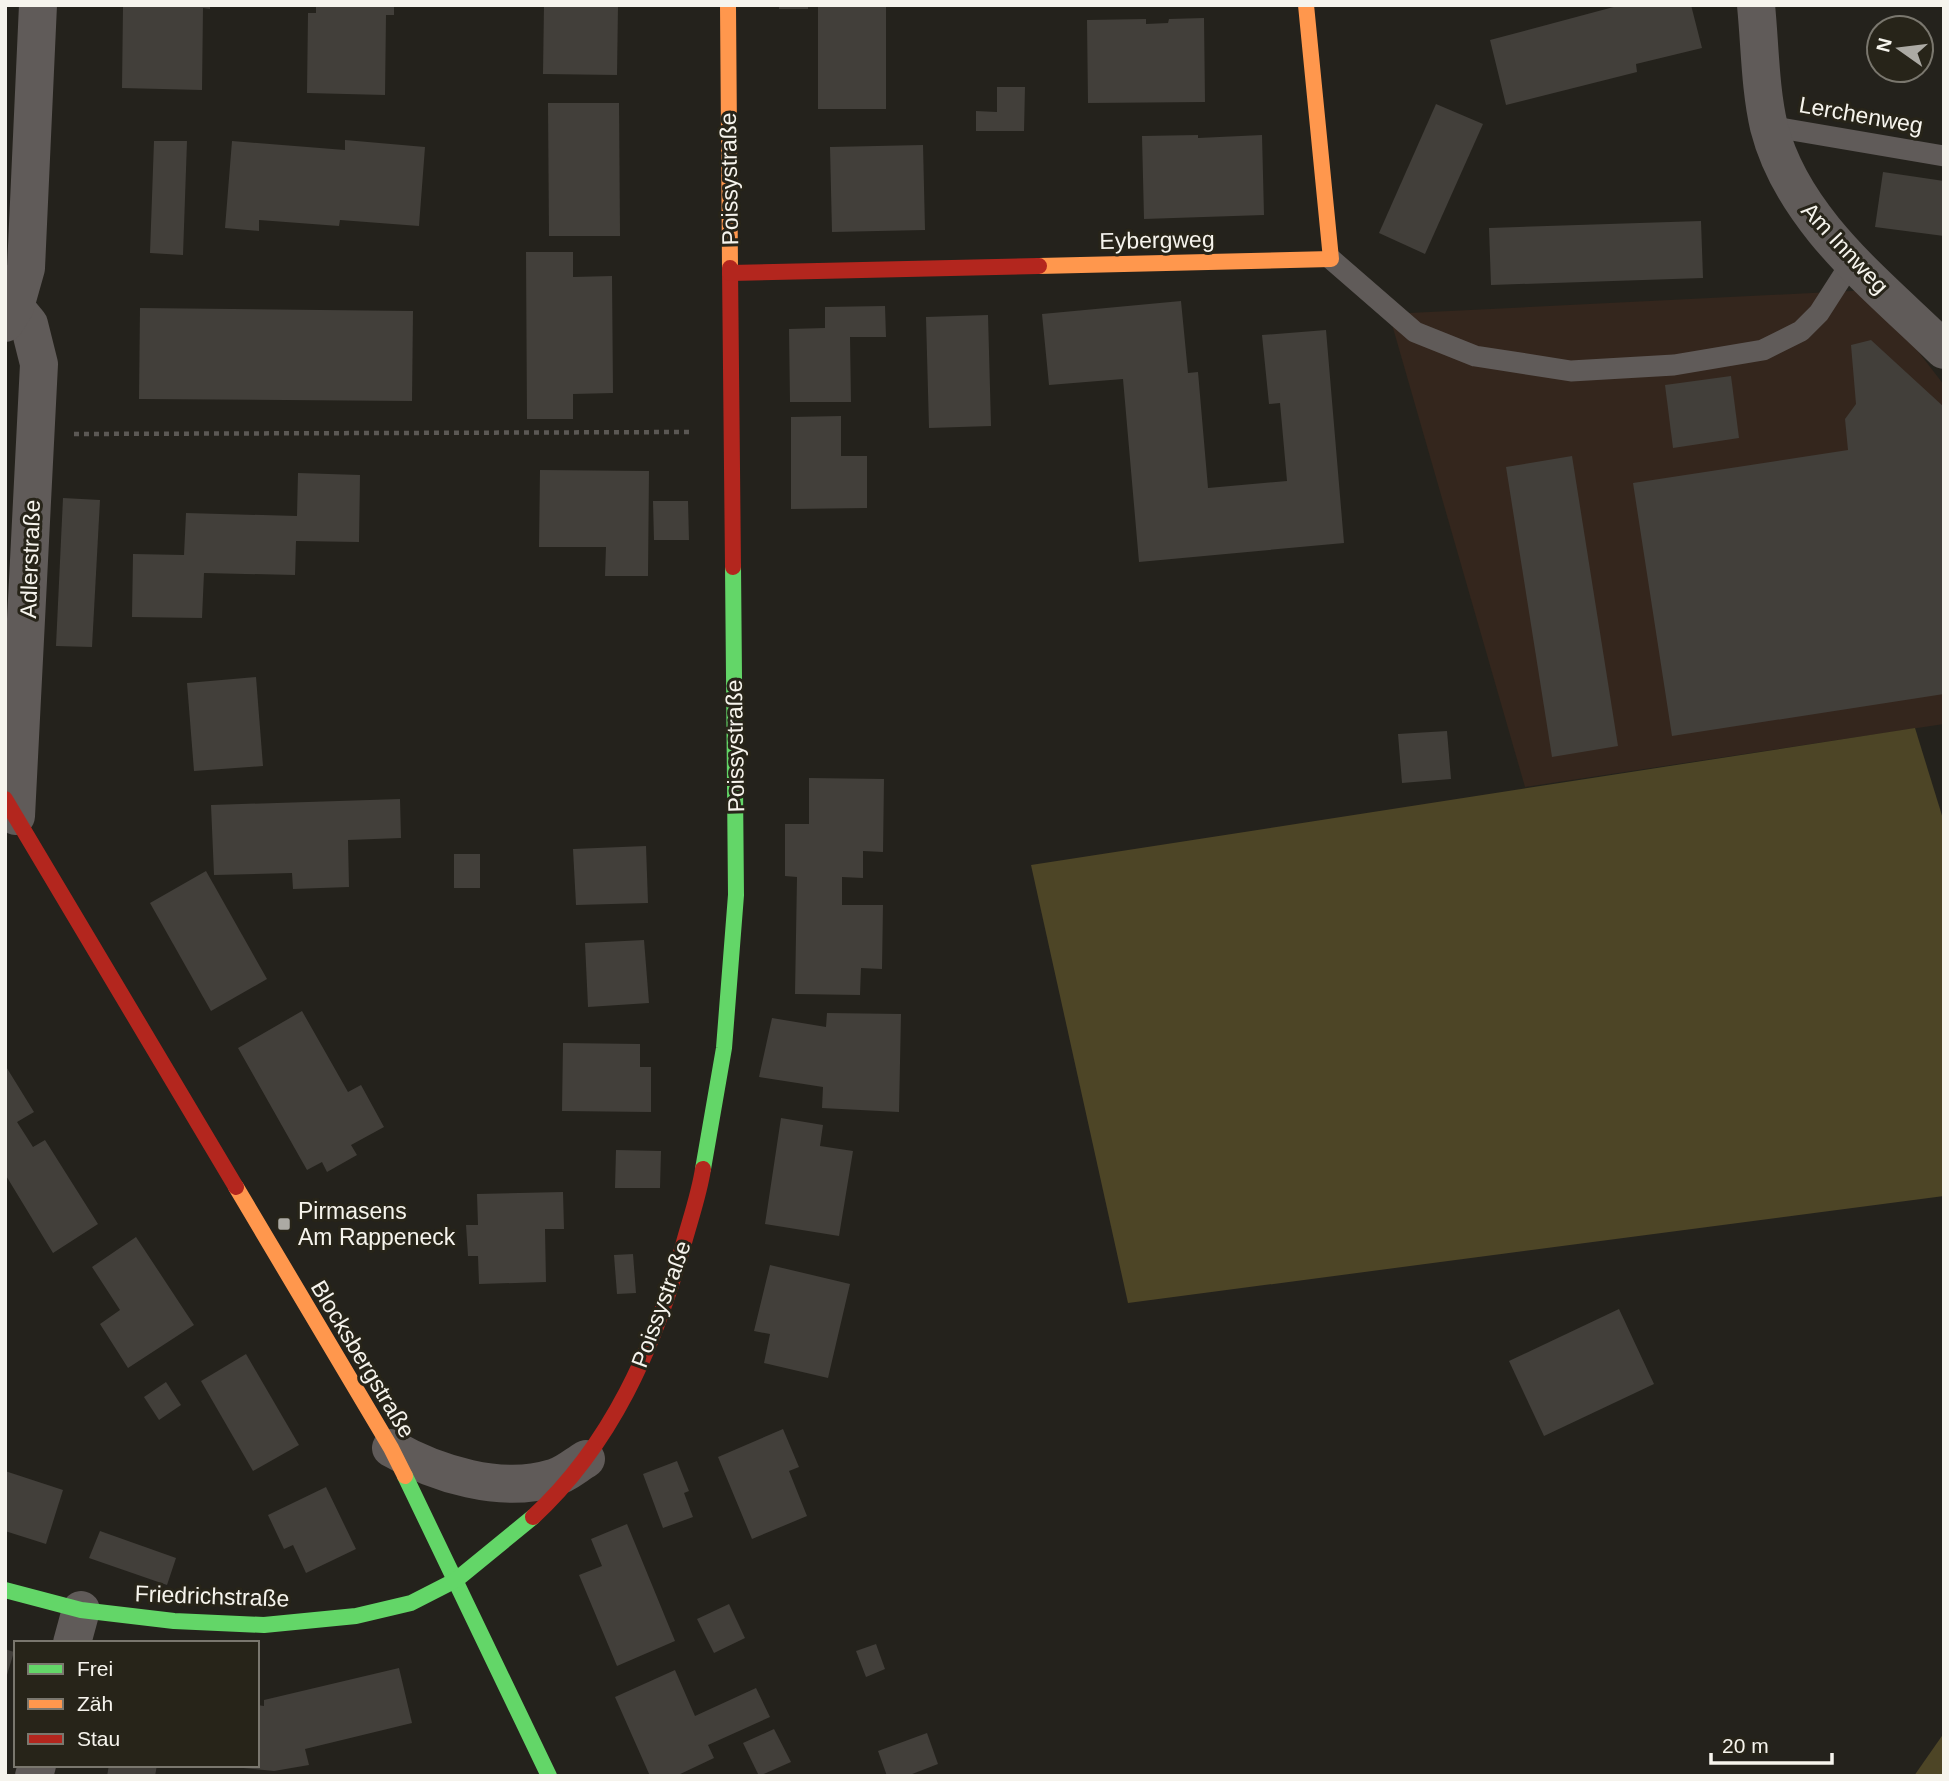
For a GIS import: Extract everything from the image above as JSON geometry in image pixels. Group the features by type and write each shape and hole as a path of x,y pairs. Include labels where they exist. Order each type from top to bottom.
{"street":[{"name":"Adlerstraße","path":"11,807 31,569 34,434 39,364 29,324 10,315 26,268 38,5"},
{"name":"Poissystraße","path":"456,1580 510,1538 562,1490 605,1434 641,1365 671,1288 701,1183 724,1048 736,895 728,5"},
{"path":"1306,5 1331,259"},
{"name":"Am Innweg","path":"1756,5 1769,126 1794,191 1853,260 1944,350"},
{"name":"Eybergweg","path":"730,273 1331,259"},
{"name":"Blocksbergstraße","path":"11,807 391,1448 549,1776"},
{"name":"Poissystraße","path":"391,1448 421,1465 466,1477 513,1482 554,1478 586,1459"},
{"name":"Friedrichstraße","path":"5,1590 77,1626 174,1621 264,1625 356,1616 411,1603 456,1580"}],"lane":[{"name":"Lerchenweg","path":"1769,126 1944,156"},
{"path":"1331,259 1415,332 1475,356 1571,371 1674,365 1763,349 1801,331 1819,313 1853,260"}],"path":[{"path":"34,434 732,432"}],"shaded area":[{"path":"1871,290 1944,385 1944,724 1525,787 1389,314"},
{"path":"1915,728 1944,822 1944,1196 1128,1303 1031,865"},
{"path":"1944,1733 1944,1776 1914,1776"}],"building":[{"path":"210,5 210,9 203,8 202,90 122,88 123,7"},
{"path":"316,5 394,5 394,15 386,15 385,95 307,93 308,13 316,13"},
{"path":"544,5 618,5 617,75 543,74"},
{"path":"779,5 808,5 808,9 779,9"},
{"path":"818,5 886,5 886,109 818,109"},
{"path":"1621,5 1691,5 1702,48 1636,64 1637,72 1506,105 1490,40"},
{"path":"1204,18 1205,102 1088,103 1087,20 1146,19 1146,24 1168,23 1169,19"},
{"path":"997,87 1025,87 1024,131 976,131 976,111 997,112"},
{"path":"548,103 619,103 620,236 549,236"},
{"path":"1436,104 1483,124 1425,254 1379,233"},
{"path":"1198,135 1198,138 1262,135 1264,215 1144,219 1142,136"},
{"path":"345,140 425,147 419,226 340,220 339,226 259,220 259,231 225,228 232,141 345,150"},
{"path":"154,141 187,141 183,255 150,253"},
{"path":"923,145 925,230 832,232 830,147"},
{"path":"1883,172 1944,181 1944,236 1875,227"},
{"path":"1701,221 1703,278 1491,285 1489,228"},
{"path":"526,252 573,252 573,277 612,276 613,393 573,394 573,419 527,419"},
{"path":"1181,301 1188,373 1198,372 1208,488 1287,481 1280,403 1269,404 1262,335 1326,330 1344,543 1139,562 1123,379 1049,385 1042,314"},
{"path":"885,306 886,337 850,337 851,402 790,402 789,329 825,328 825,307"},
{"path":"140,308 413,311 412,401 139,399"},
{"path":"988,315 991,426 929,428 926,317"},
{"path":"1871,340 1944,407 1944,694 1672,736 1633,483 1848,450 1845,419 1856,404 1851,345"},
{"path":"1731,376 1739,438 1673,448 1665,385"},
{"path":"841,416 841,456 867,456 867,508 791,509 791,417"},
{"path":"1572,456 1618,746 1552,757 1506,467"},
{"path":"540,470 649,471 648,576 605,576 606,547 539,547"},
{"path":"298,473 360,475 359,542 296,541 295,575 204,573 202,618 132,617 133,554 184,555 186,513 297,516"},
{"path":"63,498 100,500 92,647 56,646"},
{"path":"653,501 688,501 689,540 654,540"},
{"path":"256,677 263,766 194,771 187,683"},
{"path":"1447,731 1451,779 1402,783 1398,734"},
{"path":"809,778 884,779 883,852 863,851 863,878 842,877 842,905 883,905 882,969 861,968 860,995 795,994 797,877 785,876 785,824 809,824"},
{"path":"400,799 401,838 348,840 349,887 293,889 292,873 214,875 211,805"},
{"path":"646,846 648,903 576,905 573,849"},
{"path":"454,854 480,854 480,888 454,888"},
{"path":"206,871 267,979 211,1011 150,903"},
{"path":"644,940 649,1003 588,1007 585,943"},
{"path":"302,1011 348,1092 361,1085 384,1127 351,1145 357,1155 327,1172 322,1162 307,1170 238,1048"},
{"path":"827,1013 901,1014 899,1112 822,1108 823,1087 759,1077 772,1018 826,1027"},
{"path":"563,1043 640,1044 640,1067 651,1067 651,1112 562,1111"},
{"path":"5,1065 34,1112 17,1122 33,1147 45,1140 98,1224 53,1253 5,1174"},
{"path":"781,1118 823,1125 820,1146 853,1151 839,1236 765,1224"},
{"path":"616,1150 661,1151 660,1188 615,1188"},
{"path":"563,1192 564,1229 545,1229 546,1282 479,1284 478,1256 468,1256 466,1225 478,1225 477,1194"},
{"path":"136,1237 194,1325 128,1368 100,1324 120,1310 92,1267"},
{"path":"633,1254 636,1293 617,1294 614,1255"},
{"path":"770,1265 850,1284 828,1378 764,1363 770,1334 754,1331"},
{"path":"1619,1309 1654,1384 1544,1436 1509,1361"},
{"path":"246,1354 299,1445 253,1471 201,1381"},
{"path":"166,1382 181,1405 159,1420 144,1397"},
{"path":"783,1429 799,1467 789,1471 807,1516 752,1539 718,1457"},
{"path":"677,1461 689,1491 684,1493 693,1517 663,1528 643,1474"},
{"path":"5,1471 63,1490 46,1544 5,1531"},
{"path":"326,1487 356,1549 306,1573 293,1545 284,1549 268,1515"},
{"path":"627,1524 675,1641 617,1666 579,1575 602,1566 591,1539"},
{"path":"100,1531 176,1558 167,1585 89,1558"},
{"path":"729,1604 745,1638 714,1653 697,1619"},
{"path":"876,1644 885,1669 866,1677 856,1651"},
{"path":"5,1649 14,1652 6,1678 5,1678"},
{"path":"399,1668 412,1723 305,1749 309,1765 274,1771 233,1767 259,1767 259,1705 264,1706 264,1700"},
{"path":"675,1670 695,1716 756,1688 770,1717 708,1745 714,1758 676,1776 650,1776 615,1697"},
{"path":"774,1729 791,1762 759,1776 743,1743"},
{"path":"927,1733 938,1764 907,1776 887,1776 878,1751"},
{"path":"109,1767 157,1767 155,1776 107,1776"}],"traffic: fast":[{"path":"703,1169 724,1048 736,895 733,567"},
{"path":"405,1476 549,1776"},
{"path":"5,1590 81,1610 174,1621 264,1625 356,1616 411,1603 456,1580 533,1517"}],"traffic: slow":[{"path":"728,5 730,268"},
{"path":"1039,266 1331,259 1306,5"},
{"path":"236,1187 405,1476"}],"traffic: jam":[{"path":"730,273 1039,266"},
{"path":"730,268 733,567"},
{"path":"5,799 236,1187"},
{"path":"533,1517 561,1489 586,1458 627,1392 644,1357 671,1284 703,1169"}],"place":[{"name":"Pirmasens Am Rappeneck","path":"284,1224"}]}
